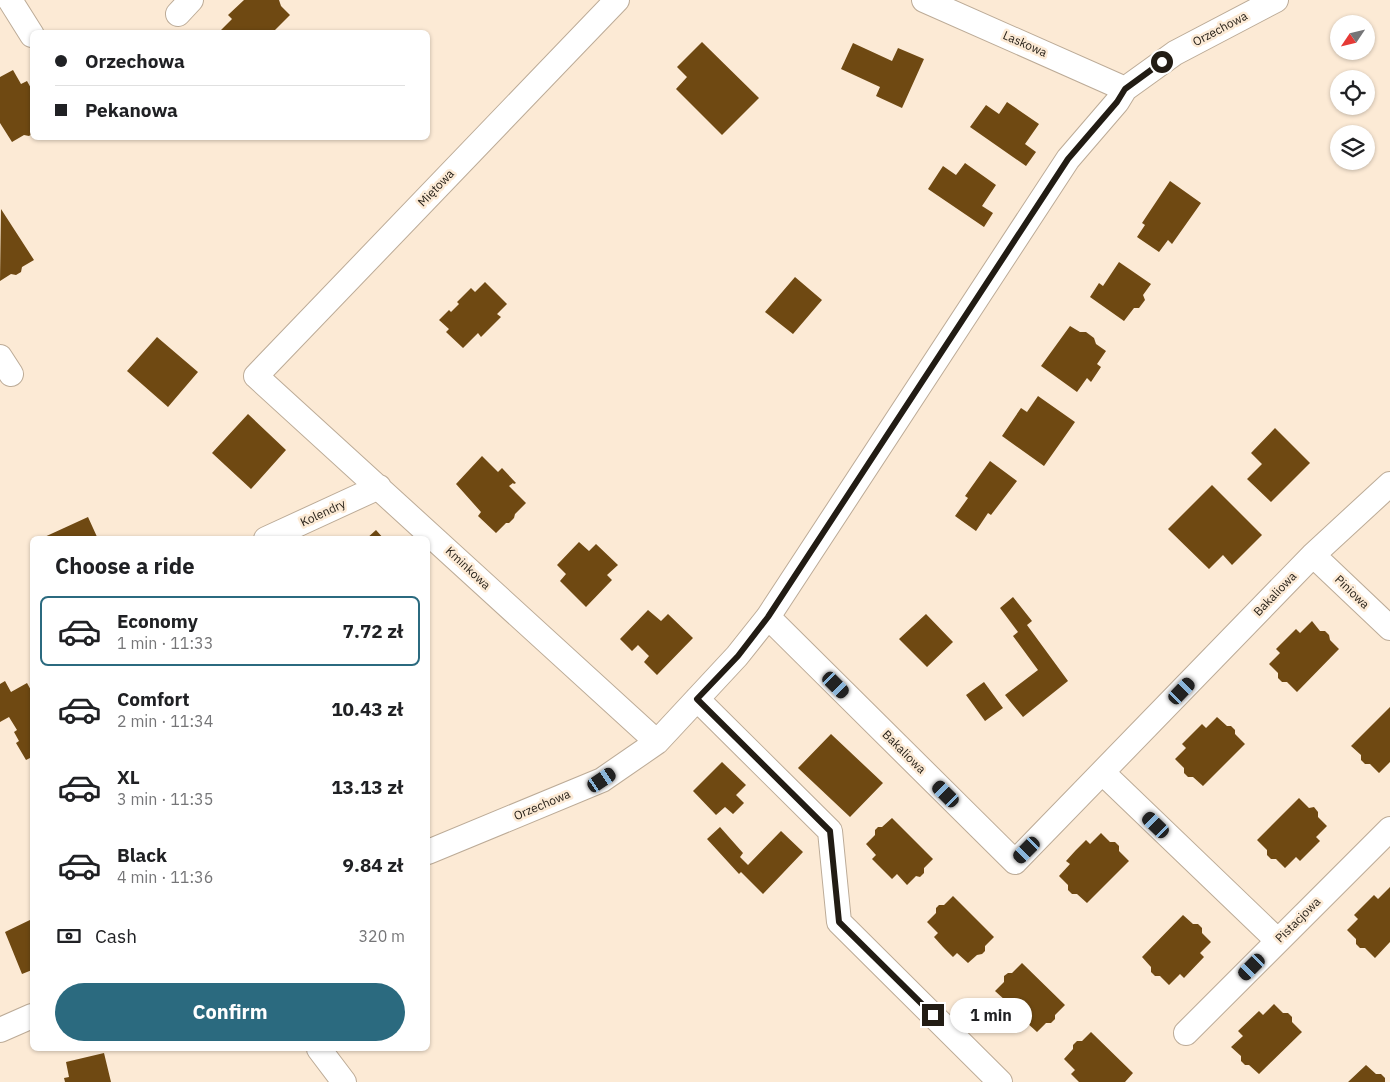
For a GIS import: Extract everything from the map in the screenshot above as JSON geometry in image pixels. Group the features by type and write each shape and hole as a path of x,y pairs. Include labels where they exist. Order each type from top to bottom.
{"street":[{"path":"10,0 30,32"},
{"name":"Miętowa","path":"256,376 617,0"},
{"name":"Laskowa","path":"924,0 1125,89"},
{"name":"Orzechowa","path":"430,851 602,780 658,742 738,656 768,617 1068,159 1117,102 1125,89 1175,53 1276,0"},
{"name":"Kminkowa","path":"256,376 658,742"},
{"name":"Bakaliowa","path":"768,617 1015,862 1103,774 1313,555 1390,484"},
{"name":"Kolendry","path":"273,536 380,487"},
{"name":"Piniowa","path":"1313,555 1390,628"},
{"path":"697,699 830,831 839,922 1000,1082"},
{"path":"1103,774 1278,941"},
{"name":"Pistacjowa","path":"1186,1033 1390,829"},
{"path":"0,1030 30,1017"},
{"path":"321,1051 344,1082"}],"building":[{"path":"244,0 279,0 281,6 290,15 275,30 221,30 232,19 228,15"},
{"path":"702,42 759,98 722,135 676,89 687,77 677,67"},
{"path":"853,43 892,61 898,48 924,59 902,108 876,96 880,87 841,69"},
{"path":"13,70 21,84 27,81 30,86 30,135 24,135 12,142 0,123 0,77"},
{"path":"1007,102 1039,124 1025,144 1036,152 1026,166 970,127 986,105 999,114"},
{"path":"965,163 996,185 982,206 993,213 984,227 928,189 943,166 956,175"},
{"path":"1170,181 1201,203 1172,244 1168,240 1159,252 1137,237 1145,225 1142,223"},
{"path":"1,209 34,260 22,267 21,272 16,275 11,274 0,281"},
{"path":"1119,262 1151,284 1143,295 1145,300 1139,308 1134,308 1124,321 1090,297 1099,283 1103,286"},
{"path":"795,277 822,300 793,334 765,312"},
{"path":"485,282 507,304 497,314 501,317 481,337 478,333 463,348 446,332 449,329 439,320 449,310 451,312 459,304 457,302 471,288 475,292"},
{"path":"1070,326 1080,332 1086,332 1094,338 1096,344 1106,351 1097,364 1101,367 1091,382 1087,378 1077,392 1041,366"},
{"path":"157,337 198,372 168,407 127,371"},
{"path":"1038,396 1075,422 1044,466 1002,436 1021,408 1027,412"},
{"path":"248,414 286,450 251,489 212,453"},
{"path":"1275,428 1310,463 1271,502 1247,479 1262,464 1251,453"},
{"path":"482,456 498,472 502,468 516,483 509,486 526,503 509,523 506,523 496,533 478,516 481,512 456,484"},
{"path":"990,461 1017,481 991,515 988,513 976,531 955,516 968,498 965,496"},
{"path":"1212,485 1262,535 1232,565 1223,555 1209,569 1168,529"},
{"path":"88,517 97,536 47,536"},
{"path":"376,530 381,536 369,536"},
{"path":"579,542 589,551 596,544 618,565 607,575 612,580 586,607 560,581 566,574 557,565"},
{"path":"1013,597 1032,621 1027,625 1068,681 1023,717 1005,695 1038,670 1013,636 1018,632 1000,608"},
{"path":"648,610 661,621 668,614 693,638 657,675 644,662 649,656 638,645 632,651 620,639"},
{"path":"926,614 953,642 927,667 899,639"},
{"path":"1312,621 1320,631 1325,631 1329,635 1330,640 1339,649 1297,692 1287,682 1282,682 1278,678 1278,673 1269,664 1280,653 1276,649 1296,629 1300,633"},
{"path":"5,681 11,692 27,683 30,688 30,758 26,760 16,743 19,741 14,732 17,730 9,717 0,722 0,684"},
{"path":"984,682 1003,708 985,721 966,695"},
{"path":"1390,707 1390,762 1379,773 1370,764 1365,764 1361,760 1361,755 1351,746"},
{"path":"1217,717 1227,726 1231,726 1235,730 1235,734 1245,744 1203,786 1193,777 1188,777 1184,773 1184,768 1175,759 1186,748 1182,744 1202,724 1206,728"},
{"path":"831,734 883,783 850,817 798,768"},
{"path":"722,762 746,785 736,795 744,803 733,814 725,807 716,815 693,791"},
{"path":"1299,798 1309,808 1314,807 1318,812 1318,817 1327,826 1316,837 1320,841 1300,861 1296,857 1285,868 1276,859 1271,859 1267,855 1267,850 1257,840"},
{"path":"892,818 933,859 924,868 924,873 920,877 916,876 907,885 897,874 892,879 872,859 876,855 866,844 875,835 875,830 878,827 882,827"},
{"path":"720,827 743,853 740,857 748,865 781,831 803,852 763,894 741,872 739,874 707,839"},
{"path":"1101,833 1110,842 1115,842 1119,846 1119,851 1129,861 1087,903 1077,894 1072,894 1068,890 1068,885 1059,876 1070,864 1066,861 1076,850 1086,840 1090,844"},
{"path":"1390,887 1390,942 1375,958 1365,948 1360,948 1356,944 1356,939 1347,930 1358,919 1354,915 1374,895 1378,899"},
{"path":"953,896 994,937 985,946 985,951 982,954 977,955 968,963 957,953 953,957 934,937 938,933 927,922 936,913 936,908 939,905 944,905"},
{"path":"1183,915 1193,924 1198,924 1202,928 1202,933 1211,942 1200,953 1204,957 1184,978 1180,974 1169,985 1160,976 1155,976 1151,972 1151,967 1142,957"},
{"path":"30,920 30,971 22,974 5,932"},
{"path":"1022,963 1065,1005 1055,1015 1055,1019 1051,1023 1046,1023 1037,1032 1026,1022 1022,1026 1002,1005 1006,1001 995,991 1004,982 1004,976 1012,973"},
{"path":"1274,1004 1283,1013 1288,1013 1292,1017 1292,1022 1302,1032 1259,1074 1249,1065 1245,1065 1241,1061 1241,1056 1231,1047 1243,1036 1238,1031 1259,1011 1263,1015"},
{"path":"1091,1032 1133,1073 1125,1082 1079,1082 1071,1074 1075,1070 1064,1059 1077,1041 1082,1041"},
{"path":"104,1053 111,1082 65,1082 64,1078 69,1077 66,1062"},
{"path":"1366,1065 1376,1074 1381,1074 1385,1078 1385,1082 1348,1082"}],"route":[{"path":"933,1015 839,922 830,831 697,699 738,656 768,617 1068,159 1117,102 1125,89 1162,62"}]}
